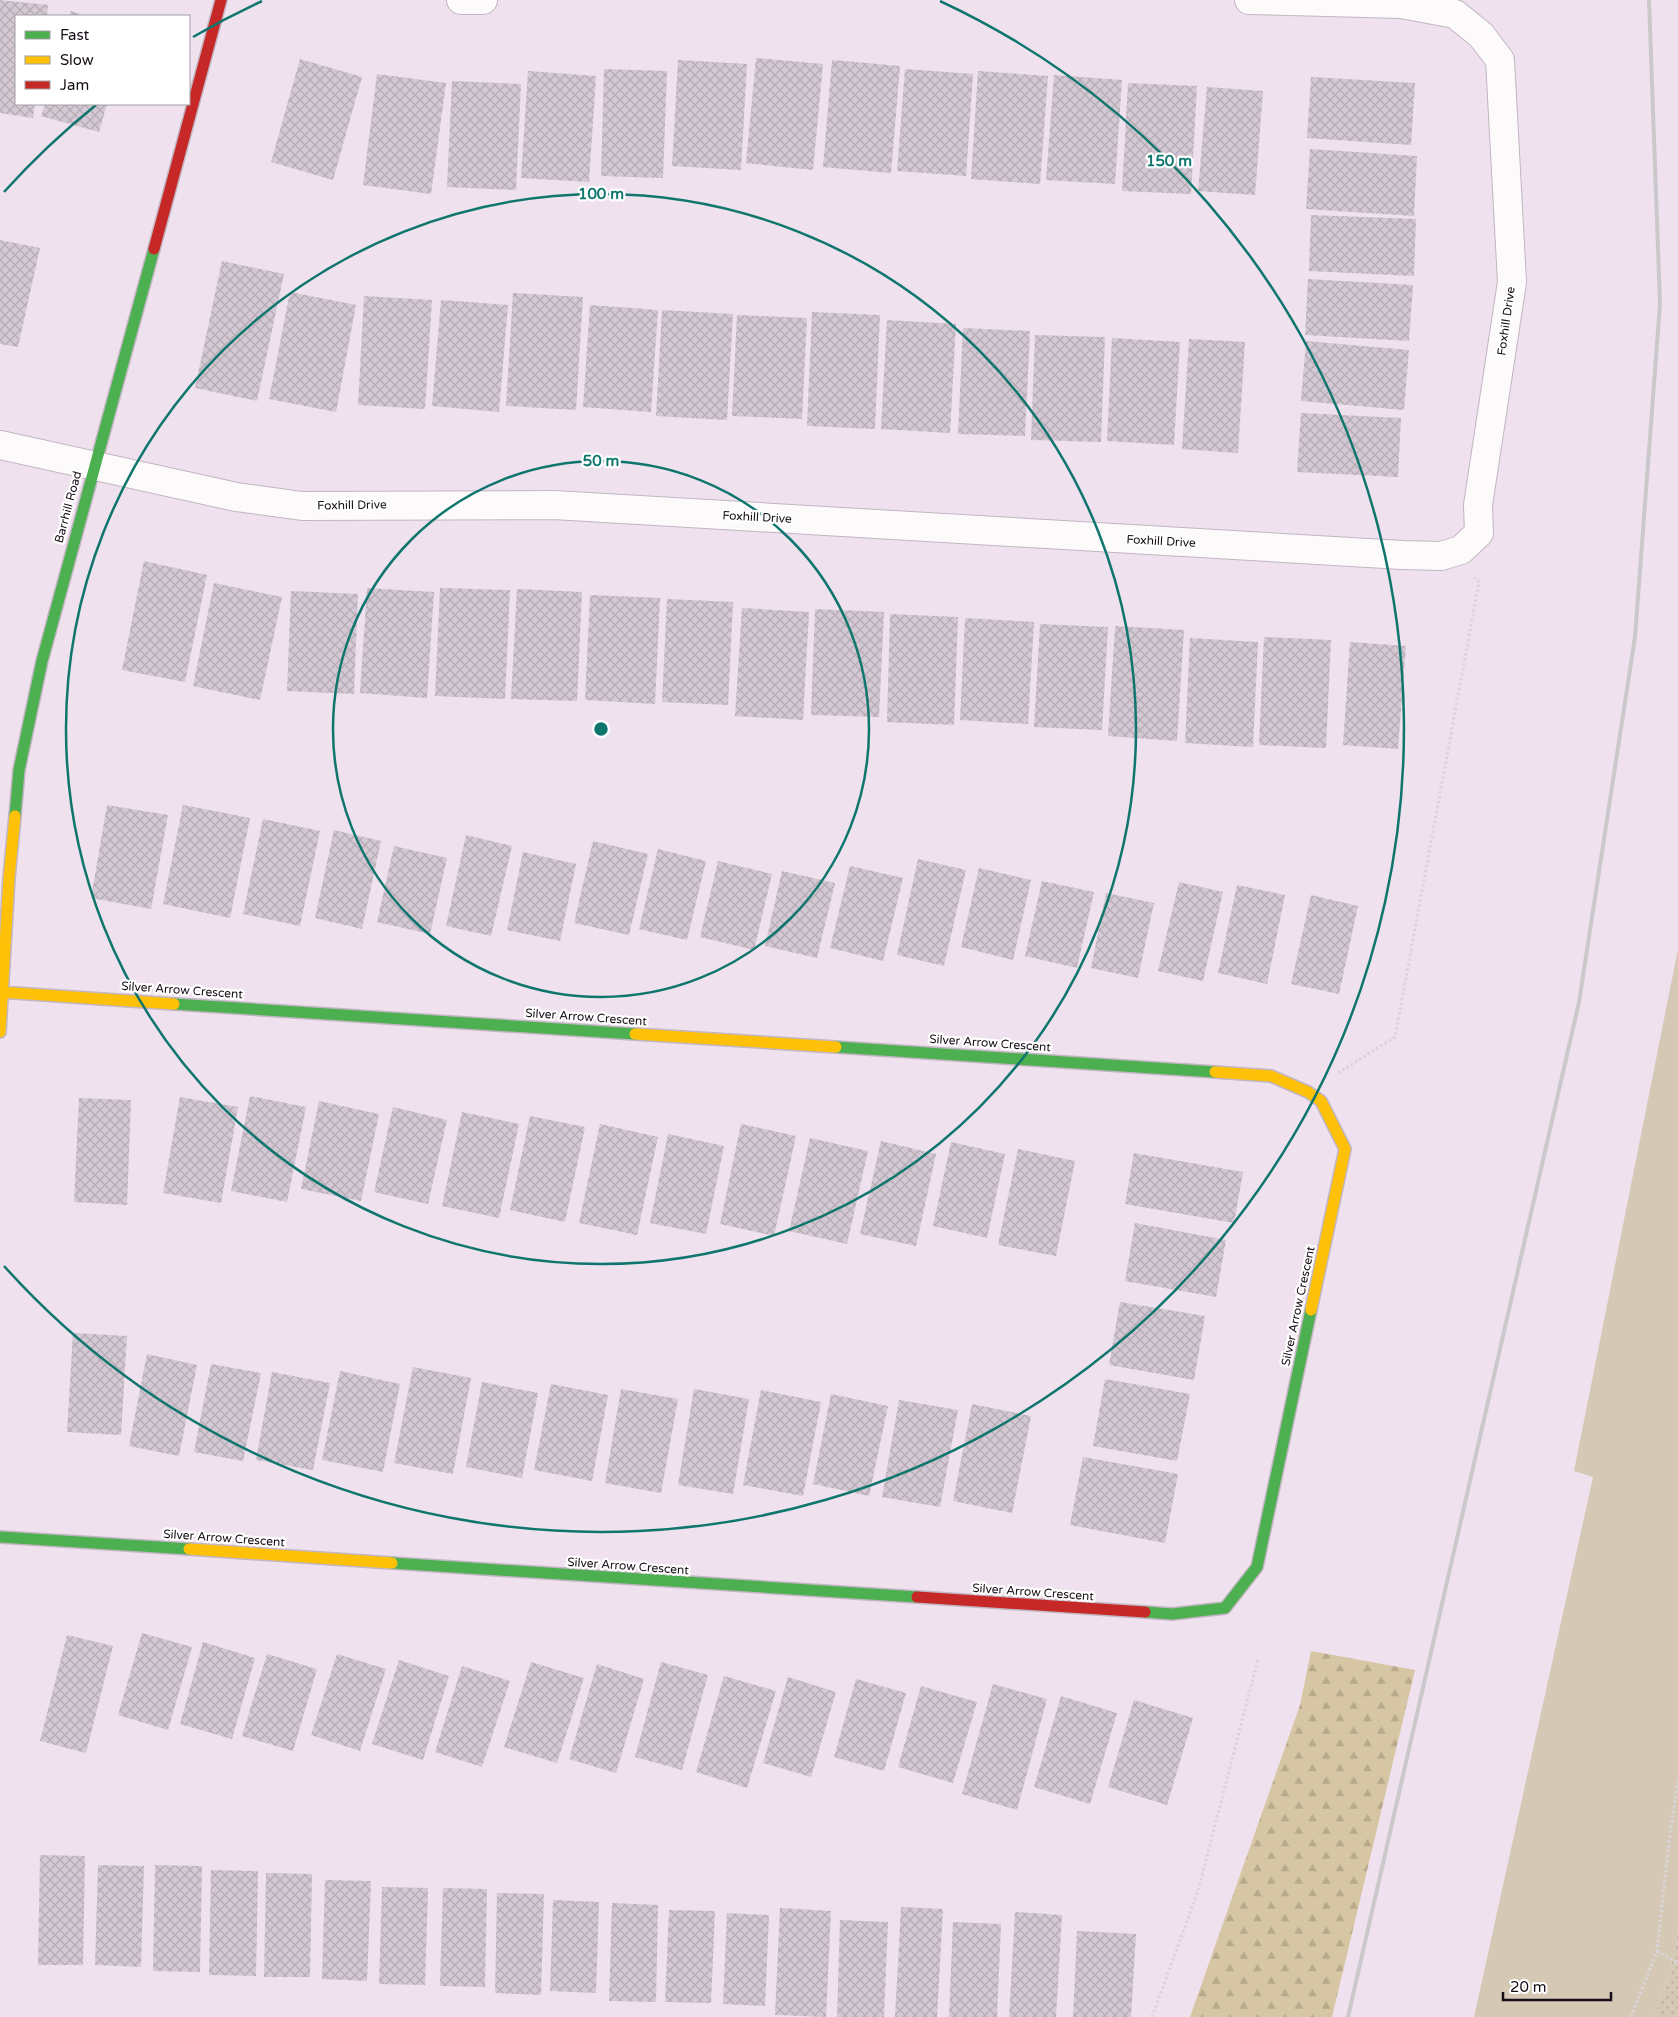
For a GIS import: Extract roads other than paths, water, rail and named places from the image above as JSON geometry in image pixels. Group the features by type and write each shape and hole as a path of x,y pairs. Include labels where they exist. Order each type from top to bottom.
{"street":[{"name":"Barrhill Road","path":"0,1032 9,878 19,770 42,661 93,465 221,0"},
{"path":"461,0 484,0"},
{"name":"Foxhill Drive","path":"0,445 236,497 302,506 554,505 1392,555 1441,556 1461,550 1479,533 1478,505 1512,282 1500,60 1481,35 1455,14 1401,4 1249,0"},
{"name":"Silver Arrow Crescent","path":"0,1537 1172,1614 1225,1608 1257,1567 1344,1149 1321,1101 1308,1092 1271,1076 1,992"}],"railway":[{"path":"1348,2017 1579,1002 1635,637 1660,304 1649,0"}]}
